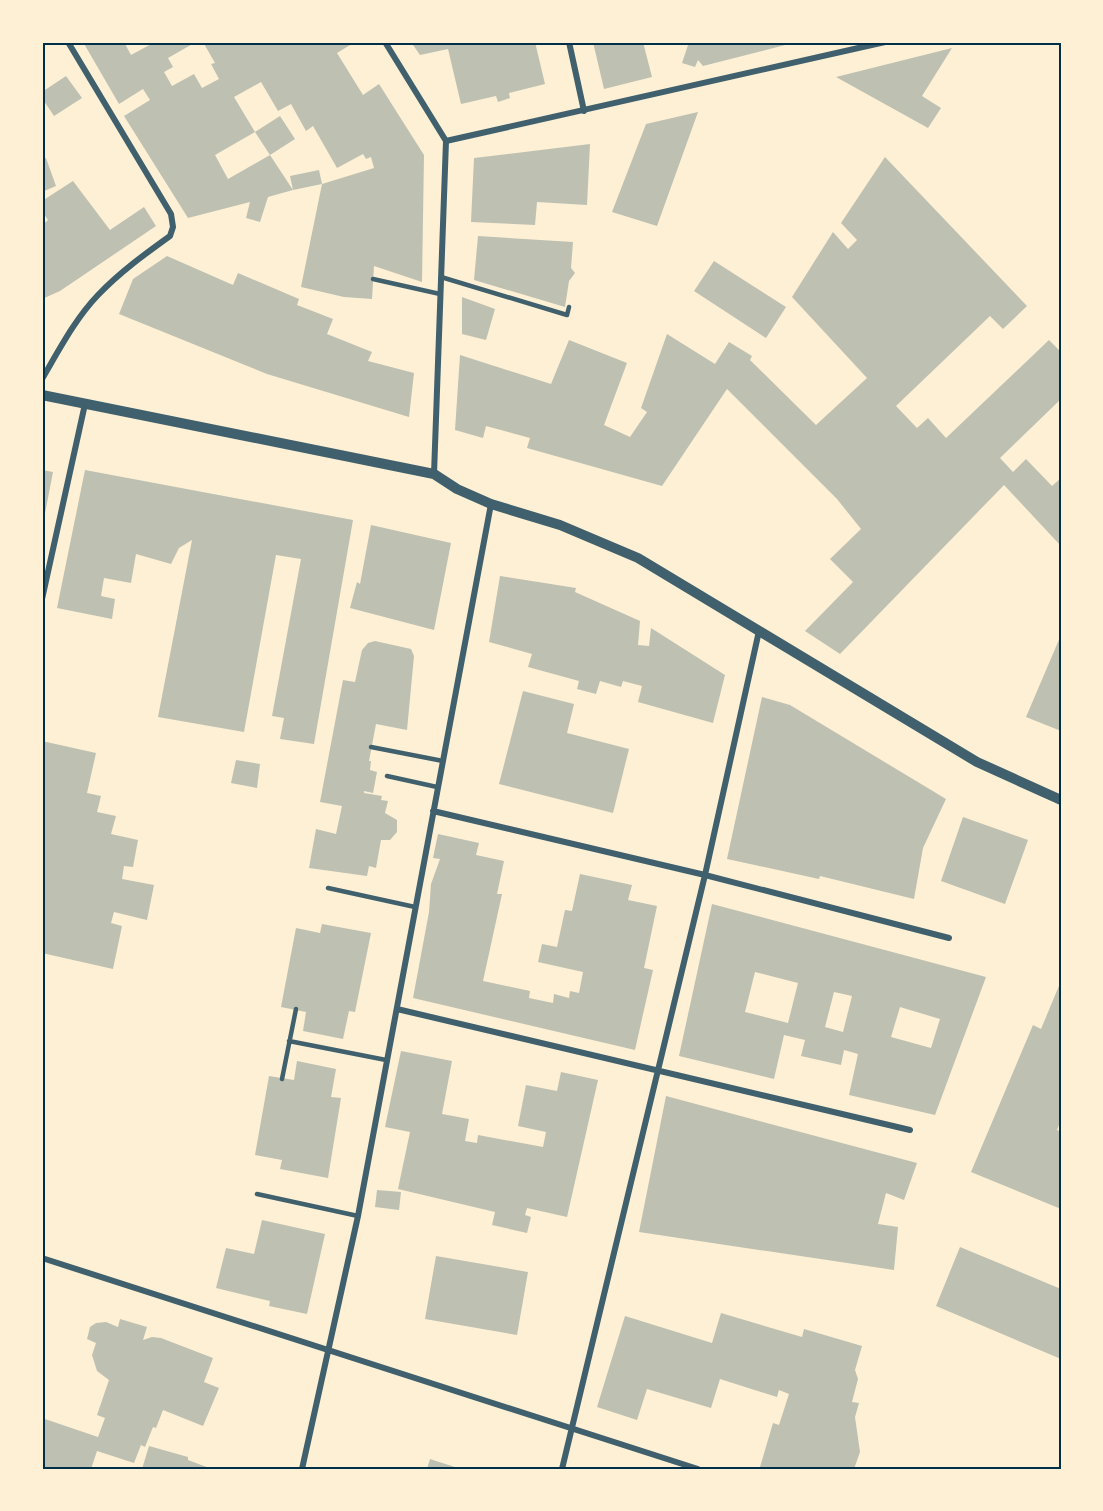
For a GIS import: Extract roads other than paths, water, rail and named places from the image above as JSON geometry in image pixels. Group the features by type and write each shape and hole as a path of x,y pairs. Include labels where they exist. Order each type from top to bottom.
{"street":[{"path":"42,380 70,330 97,296 120,273 170,236 173,226 171,214 68,42"},
{"path":"385,42 446,141 434,474"},
{"path":"569,42 584,111"},
{"path":"845,42 847,51"},
{"path":"446,141 885,42"},
{"path":"42,395 434,474 457,489 491,504 560,525 638,558 977,762 1061,800"},
{"path":"42,599 85,404"},
{"path":"302,1469 358,1216 491,504"},
{"path":"562,1469 705,875 759,631"},
{"path":"433,811 705,875 949,938"},
{"path":"397,1009 910,1130"},
{"path":"42,1258 328,1348 698,1469"}],"lane":[{"path":"441,277 567,315 569,307"},
{"path":"373,279 440,294"},
{"path":"371,747 442,761"},
{"path":"387,776 437,787"},
{"path":"328,888 415,907"},
{"path":"282,1079 296,1009"},
{"path":"290,1041 386,1060"},
{"path":"257,1194 358,1216"}]}
